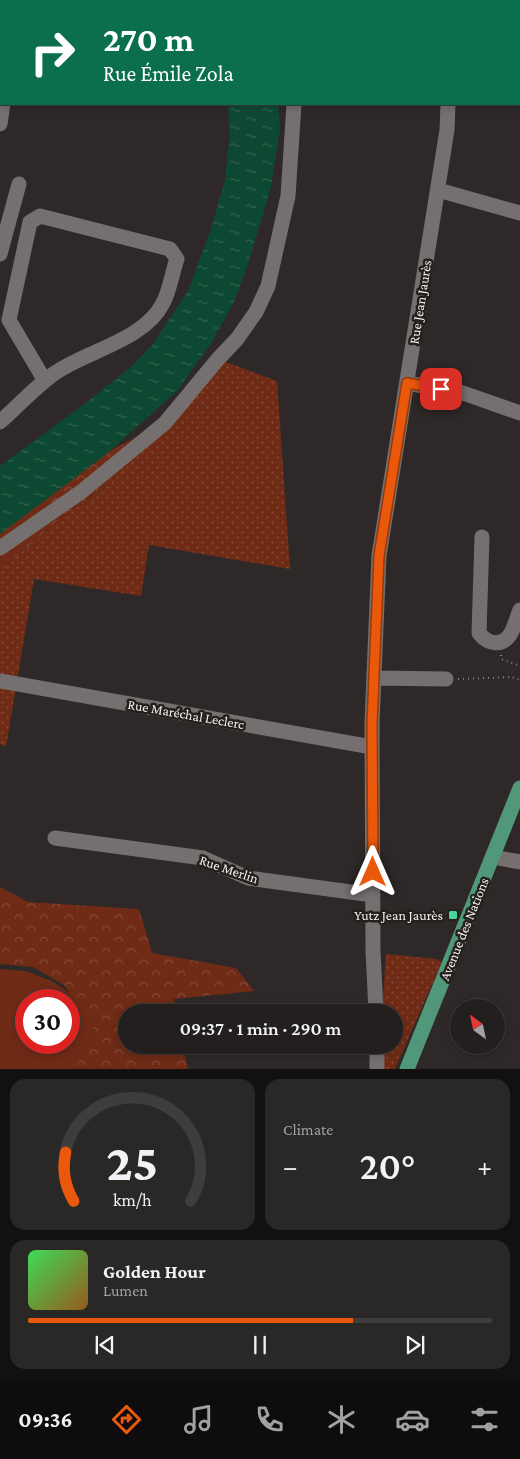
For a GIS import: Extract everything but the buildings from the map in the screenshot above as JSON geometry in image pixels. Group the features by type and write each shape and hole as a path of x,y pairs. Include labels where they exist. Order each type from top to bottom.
{"main road":[{"name":"Avenue des Nations","path":"407,1069 520,788"}],"street":[{"path":"0,124 3,105"},
{"path":"0,548 81,492 165,423 237,339 256,312 268,286 288,196 294,105"},
{"name":"Rue Jean Jaurès","path":"376,1004 372,747 379,556 438,190 447,130 448,105"},
{"path":"0,254 19,184"},
{"path":"438,190 520,213"},
{"path":"0,422 55,373 116,342 148,323 163,304 177,259 170,248 40,216 30,222 9,320 45,381"},
{"path":"407,383 463,393 520,413"},
{"path":"482,537 479,633 484,640 492,643 502,641 511,634 520,610"},
{"path":"374,678 446,679"},
{"name":"Rue Maréchal Leclerc","path":"0,681 372,747"},
{"name":"Rue Merlin","path":"54,838 203,858 248,878 373,896"},
{"path":"492,857 520,862"},
{"path":"377,1054 377,1069"}],"path":[{"path":"502,641 501,660 520,666"},
{"path":"446,679 512,677 520,680"}],"green space":[{"path":"218,359 277,381 290,569 149,545 141,596 34,579 6,747 0,744 0,571 62,517 108,485"},
{"path":"150,430 134,456 108,485 62,517 0,571 0,533 88,462"},
{"path":"0,887 28,902 139,909 152,953 236,968 254,991 174,999 175,1004 118,1004 118,1054 185,1054 188,1069 44,1069 58,1054 80,1054 80,1019 83,1013 80,1009 80,989 67,989 64,985 33,967 0,964"},
{"path":"386,954 436,959 442,962 403,1051 403,1004 383,1004"},
{"path":"0,969 26,971 52,981 64,989 15,989 15,1054 80,1054 64,1069 0,1069"},
{"path":"80,1000 94,1030 84,1050 80,1054"},
{"path":"382,1054 402,1054 395,1069 381,1069"}],"water":[{"path":"228,105 278,105 280,129 271,187 248,264 234,302 212,342 177,391 104,456 0,534 0,466 131,367 152,345 188,291 211,229 225,180 230,131"}],"place":[{"name":"Yutz Jean Jaurès","path":"453,915"}],"route":[{"path":"373,872 372,724 379,556 407,383 441,389"}]}
